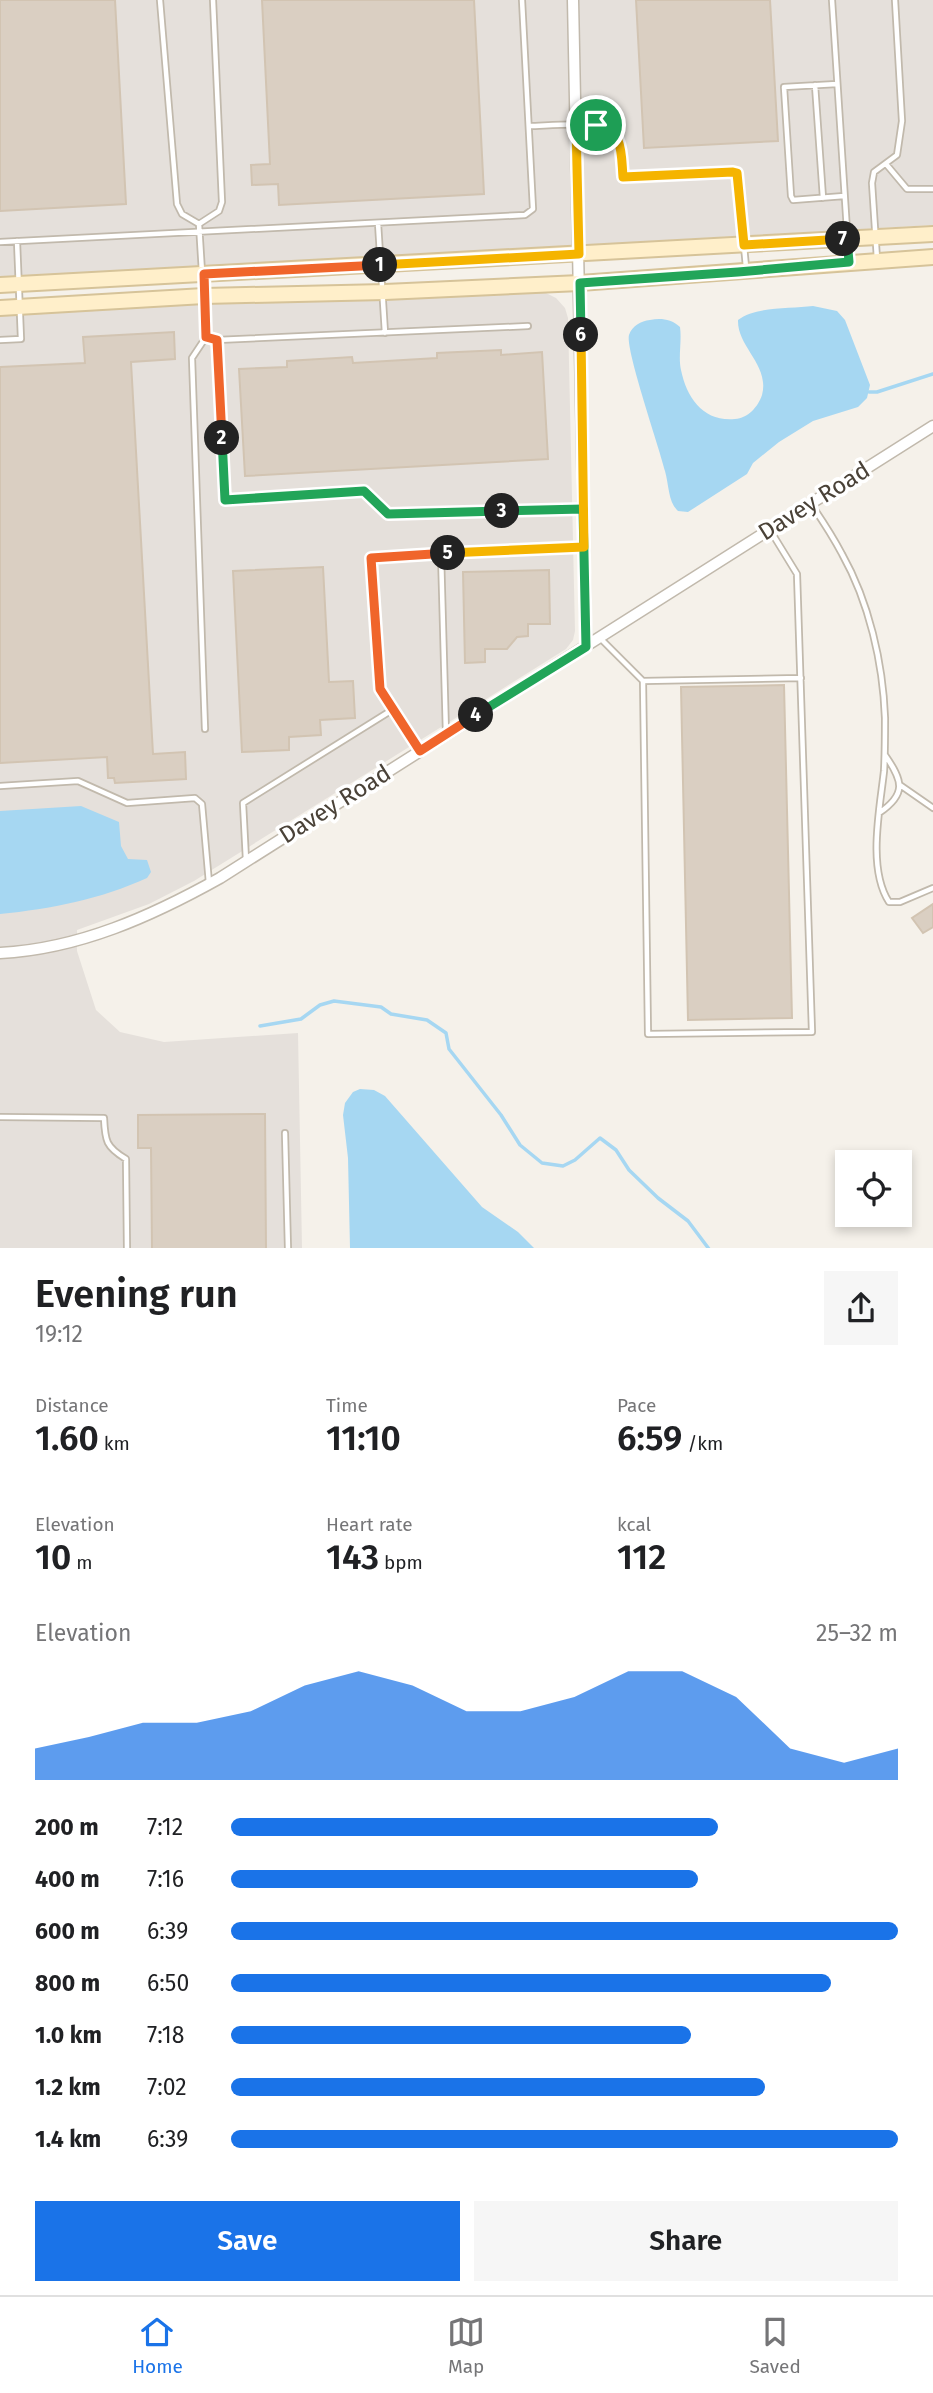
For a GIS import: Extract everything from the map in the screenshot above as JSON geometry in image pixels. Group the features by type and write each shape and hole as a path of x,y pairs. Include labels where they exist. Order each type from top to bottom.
{"street":[{"path":"573,0 586,647"},
{"path":"0,285 933,234"},
{"path":"0,308 204,296 383,292 580,283 933,257"},
{"name":"Davey Road","path":"0,953 49,947 97,934 146,917 209,883 933,426"}],"lane":[{"path":"160,0 177,204 182,215 199,224"},
{"path":"199,224 219,211 222,202 213,0"},
{"path":"0,242 525,215 533,209 522,0"},
{"path":"832,0 849,262"},
{"path":"877,260 872,183 874,172 897,155 902,121 895,0"},
{"path":"837,84 784,87 790,196 793,200 845,196"},
{"path":"815,85 823,198"},
{"path":"530,126 604,126 616,134 623,177 737,173 746,272"},
{"path":"886,164 907,188 933,189"},
{"path":"378,223 385,333"},
{"path":"199,224 206,337 192,358 205,729"},
{"path":"0,340 21,339 17,241"},
{"path":"206,337 217,340 528,326"},
{"path":"217,340 225,500 364,491 388,514 583,509"},
{"path":"811,503 843,555 871,632 882,678 884,754 876,843 884,894 889,902 900,902 933,888"},
{"path":"600,638 643,681 648,1034 812,1032 797,574 770,530"},
{"path":"420,751 380,689 371,558 584,547"},
{"path":"441,554 446,734"},
{"path":"643,681 801,678"},
{"path":"246,861 243,803 392,710"},
{"path":"879,814 893,804 900,785 897,772 884,754"},
{"path":"0,786 78,781 127,803 195,798 202,804 209,883"},
{"path":"900,785 933,808"},
{"path":"0,1117 104,1118 104,1136 111,1150 126,1159 127,1248"},
{"path":"285,1133 288,1248"}],"shaded area":[{"path":"0,0 933,0 933,225 0,278"},
{"path":"536,291 556,298 565,308 568,318 575,631 573,640 566,649 194,881 149,904 77,930 77,951 96,1010 120,1032 164,1042 298,1033 302,1248 0,1248 0,314 255,300"}],"water":[{"path":"813,306 837,311 845,320 870,385 867,398 858,407 813,421 779,442 753,463 747,474 688,512 678,511 671,498 637,378 629,344 630,332 640,323 654,319 677,324 681,338 681,370 693,399 714,417 735,419 744,417 755,408 762,395 763,384 758,365 742,339 738,320 764,310"},
{"path":"81,806 119,822 121,846 128,859 147,860 151,872 147,878 112,892 75,902 0,914 0,811"},
{"path":"360,1089 374,1090 385,1096 482,1207 518,1232 534,1248 350,1248 348,1158 343,1115 345,1103 353,1092"}],"building":[{"path":"0,0 115,0 126,204 0,211"},
{"path":"262,0 474,0 484,194 279,205 278,184 252,185 251,165 270,164"},
{"path":"636,0 770,0 778,141 644,148"},
{"path":"174,332 175,359 131,362 153,754 185,752 186,779 115,783 114,778 108,778 107,757 0,763 0,367 85,363 83,337"},
{"path":"501,350 501,355 542,352 548,459 245,476 239,369 287,367 287,361 352,357 353,363 437,358 437,353"},
{"path":"323,567 329,682 353,681 355,718 320,720 321,735 289,737 289,750 242,752 233,571"},
{"path":"549,570 550,624 528,624 528,636 517,637 507,649 485,649 485,662 465,663 463,572"},
{"path":"784,685 792,1018 688,1020 681,687"},
{"path":"933,904 933,927 923,933 912,918"},
{"path":"265,1114 266,1248 152,1248 151,1148 138,1148 138,1115"}],"waterway":[{"path":"869,392 877,392 933,374"},
{"path":"260,1026 301,1019 320,1005 334,1001 381,1007 391,1014 427,1020 446,1033 449,1049 501,1115 520,1145 542,1163 563,1166 575,1160 600,1138 616,1150 629,1170 658,1198 688,1221 708,1248"}],"route":[{"path":"596,125 576,125 579,254 204,274 206,337 217,340 225,500 364,491 388,514 583,509 584,547 586,647 420,751 380,689 371,558 584,547 580,283 849,262 847,239 744,245 737,173 623,177 616,134 611,129 596,125"}]}
